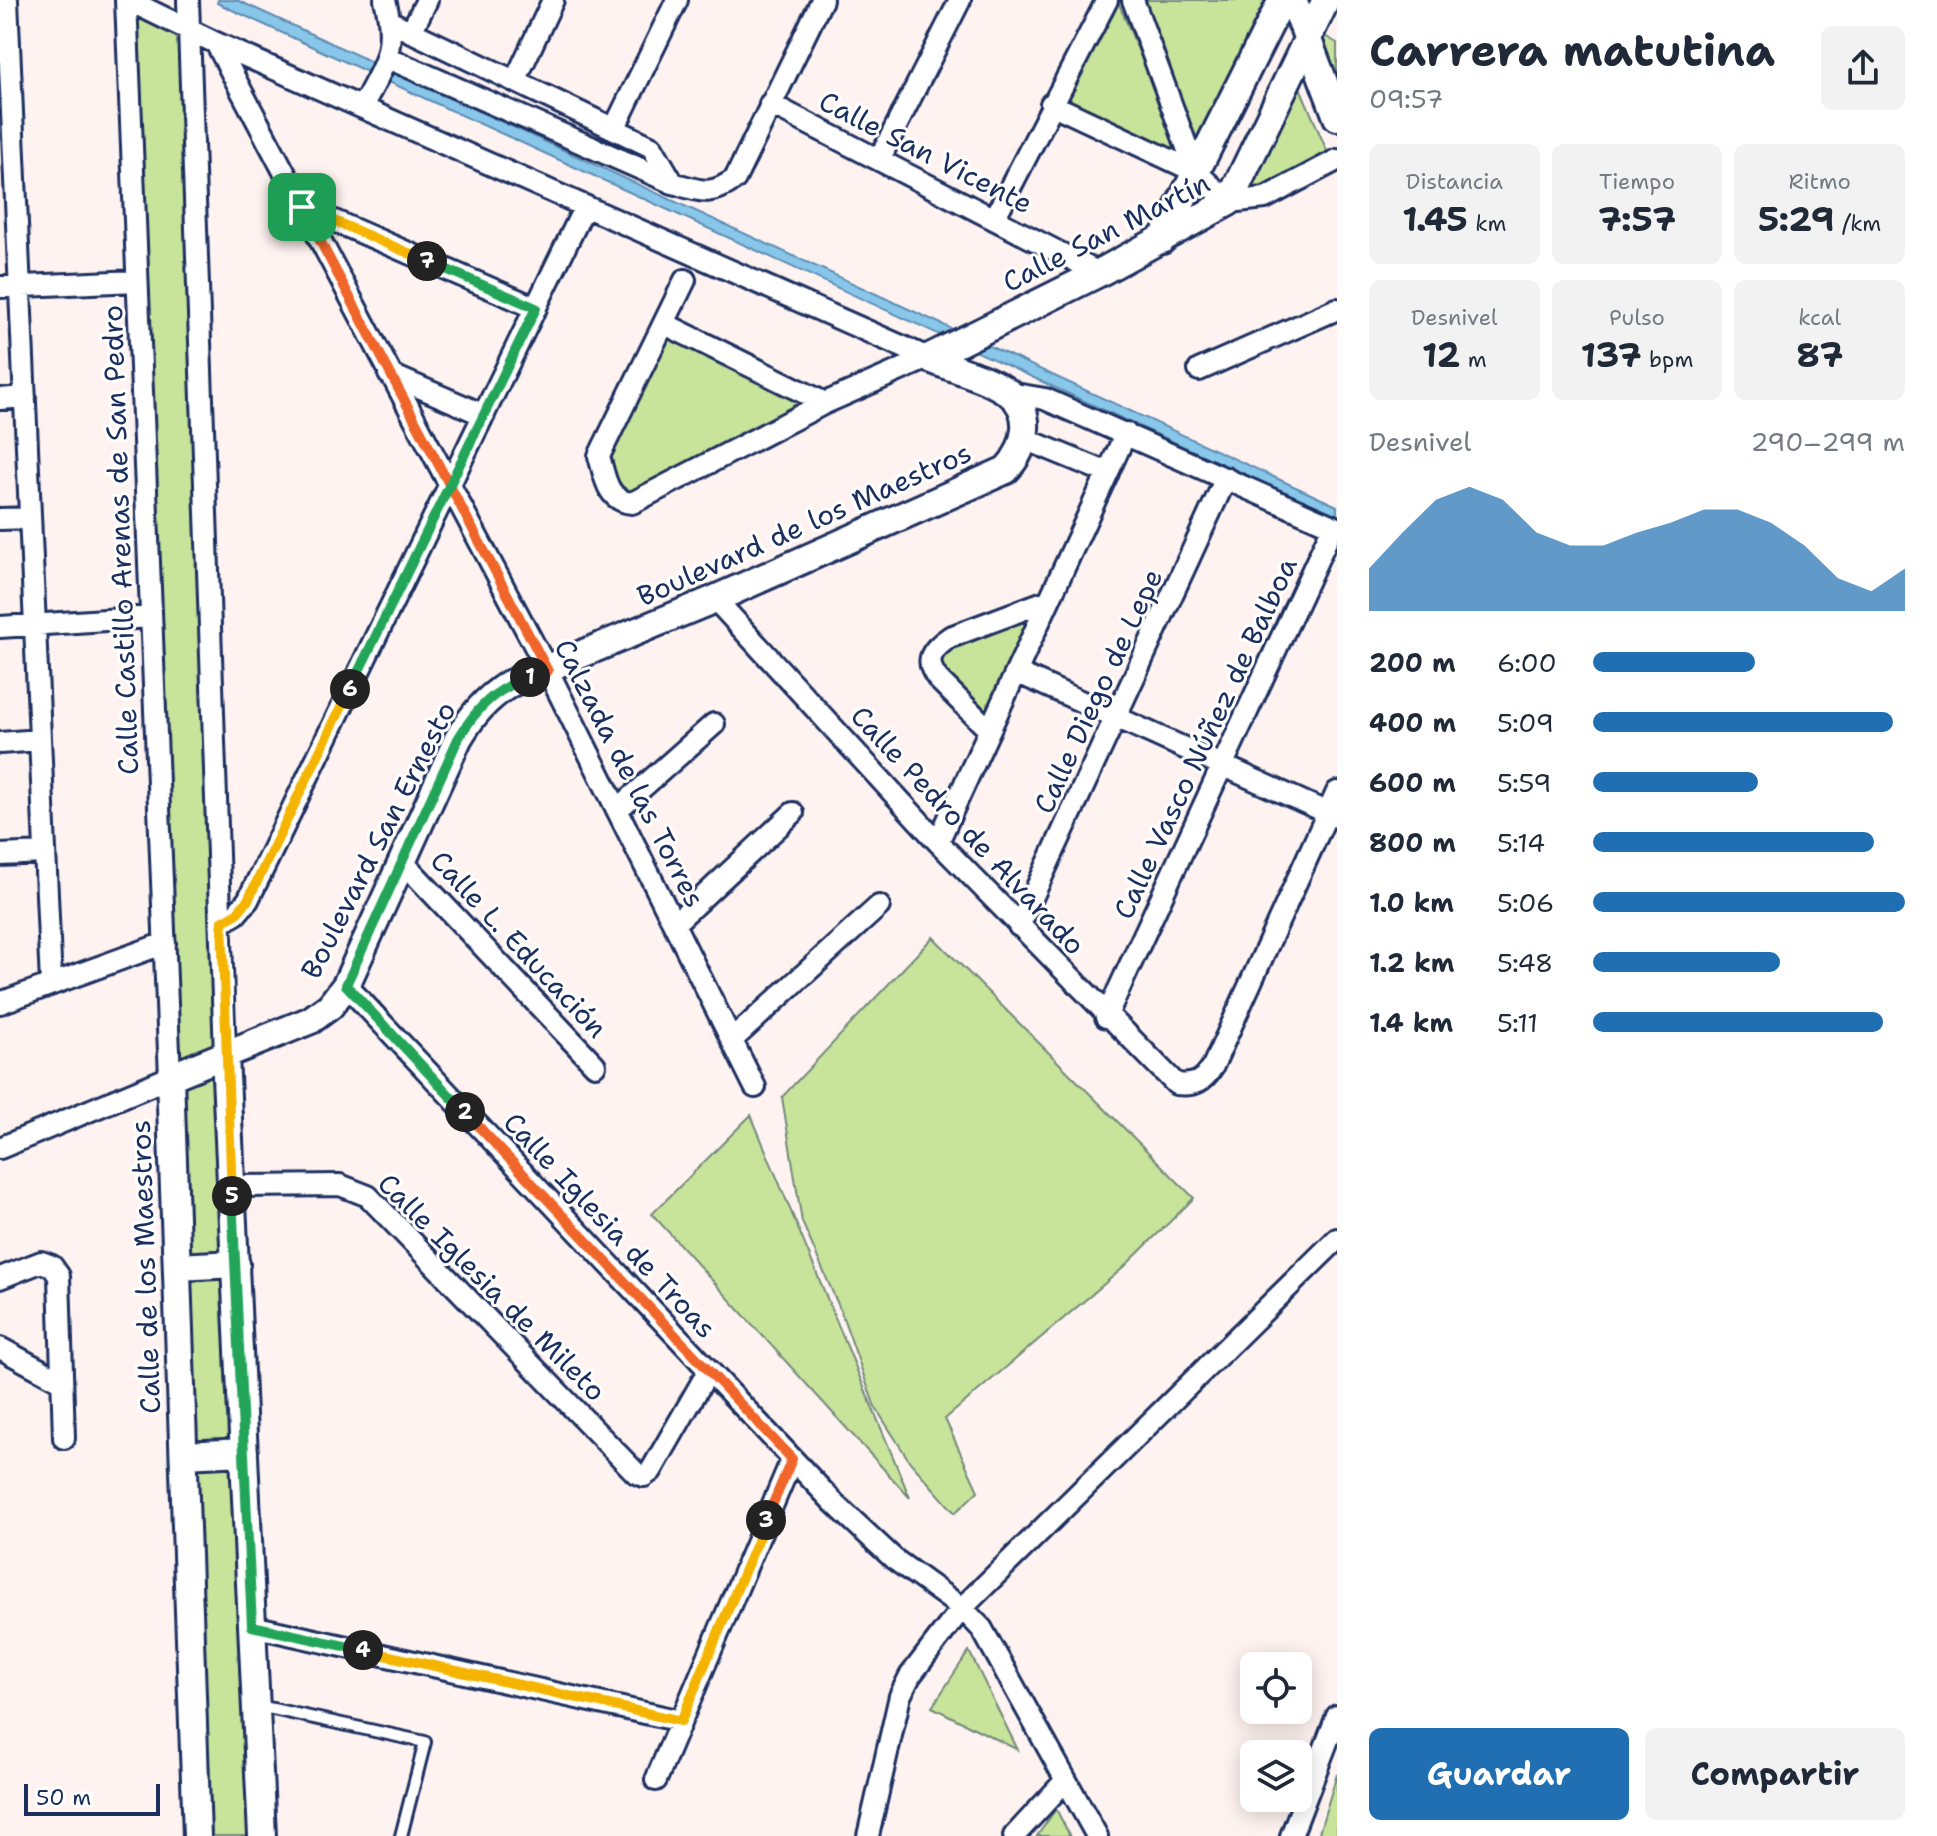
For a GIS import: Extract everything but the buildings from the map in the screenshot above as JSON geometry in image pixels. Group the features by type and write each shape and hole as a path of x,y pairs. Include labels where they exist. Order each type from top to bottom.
{"main road":[{"path":"1162,240 1282,0"},
{"path":"1293,0 1337,117"},
{"path":"1229,202 1326,0"},
{"name":"Calle San Martín","path":"938,352 1099,273 1229,202"},
{"path":"938,352 1009,393 1020,407 1025,439"},
{"name":"Boulevard de los Maestros","path":"548,671 1006,470 1017,459 1025,439"},
{"name":"Boulevard San Ernesto","path":"170,1077 311,1020 330,1006 346,985 474,712 509,684 548,671"},
{"path":"225,1055 262,1836"},
{"name":"Calle de los Maestros","path":"170,1077 197,1836"},
{"path":"177,1267 236,1264"},
{"path":"184,1455 244,1452"}],"street":[{"path":"7,0 10,286 25,397 51,984"},
{"path":"127,0 216,43 585,206 938,352"},
{"name":"Calle Castillo Arenas de San Pedro","path":"127,0 170,1077"},
{"path":"188,0 225,1055"},
{"path":"362,107 382,69 391,22 385,0"},
{"path":"411,32 427,0"},
{"path":"515,81 553,0"},
{"path":"614,129 677,0"},
{"path":"382,69 673,183 704,192 719,191 735,179 822,0"},
{"path":"879,160 960,0"},
{"path":"994,219 1107,0"},
{"path":"1133,0 1196,172"},
{"path":"391,22 652,147 673,183"},
{"name":"Calzada de las Torres","path":"216,43 448,488 548,671 755,1087"},
{"name":"Calle San Vicente","path":"770,104 1099,273"},
{"path":"1051,104 1196,172 1229,202"},
{"name":"Calle San Martín","path":"1229,202 1265,198 1337,160"},
{"path":"222,922 236,914 248,900 585,206"},
{"path":"302,207 536,308"},
{"path":"685,280 599,456 611,493 620,502 632,503 825,403 938,352"},
{"path":"10,286 137,281"},
{"path":"1199,370 1337,309"},
{"path":"665,324 825,403"},
{"path":"389,374 484,415"},
{"path":"1009,393 1045,399 1335,527"},
{"path":"0,399 25,397"},
{"path":"938,842 1126,433"},
{"path":"1025,439 1108,473"},
{"name":"Calle Diego de Lepe","path":"1019,926 1118,718 1226,478"},
{"path":"0,519 30,518"},
{"name":"Calle Vasco Núñez de Balboa","path":"1106,1017 1335,527"},
{"name":"Calle Pedro de Alvarado","path":"715,599 938,842 1106,1017 1176,1084 1191,1086 1204,1079 1213,1066 1333,815"},
{"path":"989,730 938,679 930,669 930,657 936,646 950,637 1049,600"},
{"path":"0,627 151,617"},
{"path":"1016,672 1333,815 1337,792"},
{"path":"617,810 714,724"},
{"path":"0,743 40,740"},
{"path":"674,924 793,813"},
{"path":"0,855 45,853"},
{"name":"Calle L. Educación","path":"402,861 595,1065"},
{"path":"732,1040 879,906"},
{"path":"0,1003 165,943"},
{"name":"Calle Iglesia de Troas","path":"346,985 834,1503 894,1559 962,1608 982,1629 1097,1836"},
{"name":"Boulevard San Ernesto","path":"0,1148 170,1077"},
{"name":"Calle Iglesia de Mileto","path":"232,1186 340,1185 355,1188 368,1196 636,1473 644,1476 651,1471 709,1370"},
{"path":"868,1836 900,1696 910,1676 962,1608 1337,1239"},
{"path":"0,1278 41,1262 52,1266 59,1276 64,1438"},
{"path":"0,1348 61,1381"},
{"path":"656,1780 792,1459"},
{"path":"252,1626 681,1721"},
{"path":"1291,1836 1337,1716"},
{"path":"1014,1836 1066,1780"}],"lane":[{"path":"256,1705 425,1742 401,1836"}],"green space":[{"path":"1141,0 1270,0 1195,147"},
{"path":"1113,1 1118,1 1184,162 1059,102"},
{"path":"129,4 186,31 256,1836 204,1836"},
{"path":"1316,31 1337,43 1337,98"},
{"path":"1299,85 1330,158 1264,194 1242,197"},
{"path":"665,337 811,405 633,496 616,487 605,456"},
{"path":"1033,617 986,712 940,666 942,654"},
{"path":"933,937 1194,1198 1123,1268 945,1419 978,1491 955,1513 910,1462 875,1407 840,1309 802,1222 782,1097"},
{"path":"751,1115 910,1498 652,1214"},
{"path":"969,1651 1018,1750 932,1707"},
{"path":"1337,1774 1337,1836 1318,1836"},
{"path":"1056,1809 1070,1836 1037,1836"}],"water":[{"path":"218,0 237,0 1337,506 1337,517 217,3"}],"route":[{"path":"302,207 448,488 548,671 509,684 490,696 474,712 458,739 346,985 792,1459 681,1721 252,1626 225,1055 222,922 236,914 248,900 448,488 536,308 302,207"}]}
